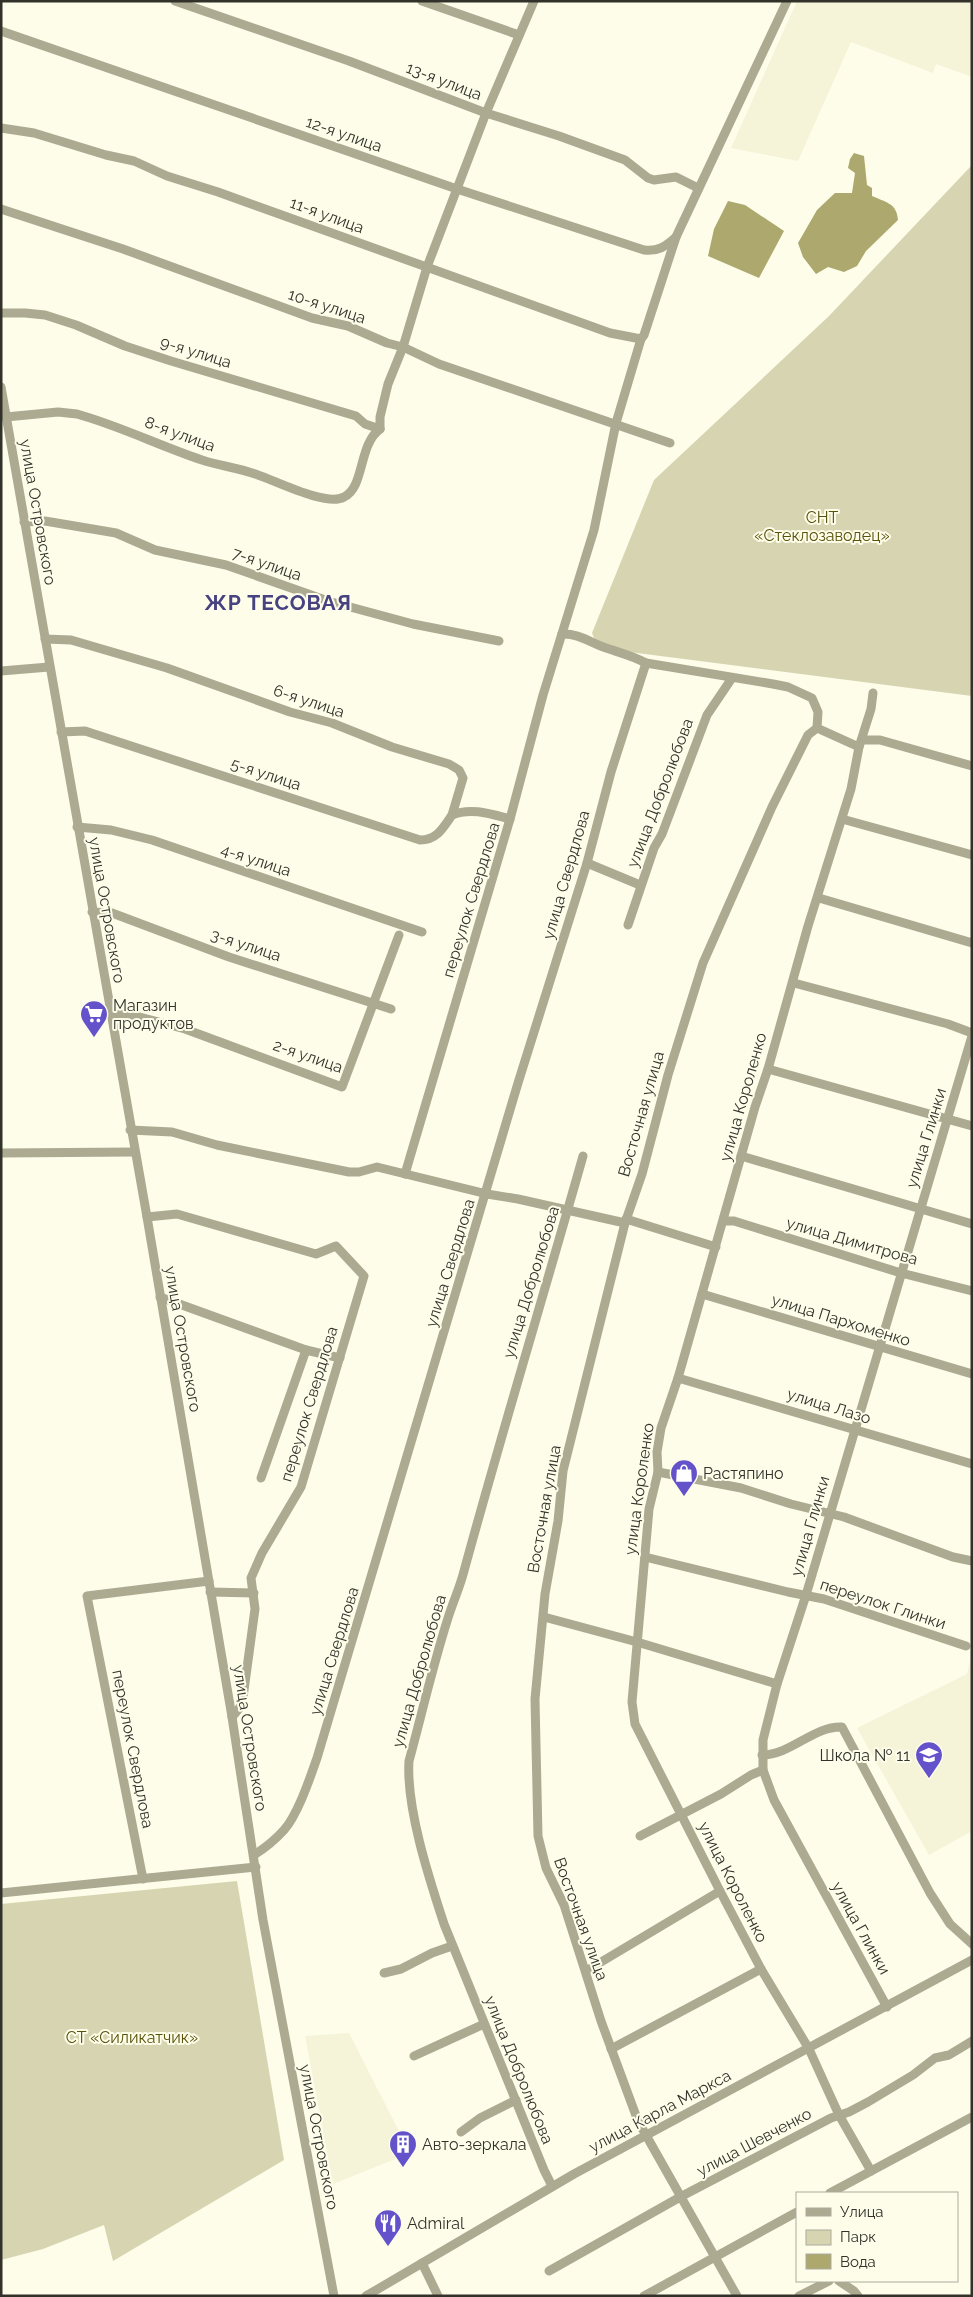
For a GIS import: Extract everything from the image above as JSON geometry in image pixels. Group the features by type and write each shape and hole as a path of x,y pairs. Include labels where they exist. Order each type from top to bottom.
{"street":[{"name":"13-я улица","path":"175,1 349,61 486,113 559,136 625,160 648,178 654,180 676,177 698,188"},
{"path":"422,1 519,35"},
{"path":"380,429 380,416 386,391 403,347 427,267 486,113 534,1"},
{"name":"переулок Свердлова","path":"405,1174 594,530 616,423 641,339 644,335 676,236 787,1"},
{"name":"12-я улица","path":"1,31 457,190 644,250 656,250 665,246 676,236"},
{"name":"11-я улица","path":"1,128 40,135 106,155 134,161 167,176 218,192 610,333 641,339"},
{"name":"10-я улица","path":"1,209 123,249 312,318 348,326 387,343 403,347 438,364 616,423 670,443"},
{"name":"9-я улица","path":"1,313 36,314 76,324 126,346 356,416 365,424 380,429"},
{"name":"улица Островского","path":"1,388 130,1130 147,1217 232,1717 276,1990 334,2296"},
{"name":"8-я улица","path":"4,411 77,414 202,460 256,474 312,496 340,499 346,497 353,489 367,443 371,435 380,429"},
{"name":"7-я улица","path":"24,522 45,521 116,533 155,550 226,565 328,601 422,626 499,641"},
{"path":"562,634 572,633 606,648 632,655 646,664 788,688 812,698 818,712 817,728 861,744 880,740 972,766"},
{"name":"6-я улица","path":"45,639 71,640 167,668 281,708 332,723 392,747 449,764 459,770 463,778 452,815"},
{"name":"улица Свердлова","path":"254,1856 273,1842 286,1828 306,1789 317,1758 518,1083 587,863 612,772 646,664"},
{"path":"1,671 49,667"},
{"name":"улица Добролюбова","path":"628,925 640,885 708,714 732,678"},
{"name":"улица Короленко","path":"871,2171 839,2115 808,2050 761,1969 720,1891 635,1724 632,1702 649,1509 658,1472 657,1452 661,1428 678,1378 724,1221 725,1209 794,983 808,926 819,898 851,789 871,709 873,693"},
{"name":"Восточная улица","path":"737,2296 682,2196 645,2136 611,2049 564,1905 546,1868 538,1836 535,1721 549,1564 558,1521 564,1471 626,1220 644,1166 668,1075 703,963 772,807 808,735 817,728"},
{"name":"5-я улица","path":"61,732 85,732 420,840 426,840 438,834 452,815"},
{"path":"452,815 459,812 474,811 510,819"},
{"path":"842,819 972,856"},
{"name":"4-я улица","path":"77,827 110,830 152,840 422,932"},
{"path":"587,863 640,885"},
{"path":"819,898 972,943"},
{"name":"3-я улица","path":"92,912 112,913 229,956 391,1009"},
{"name":"2-я улица","path":"111,1014 128,1014 185,1029 342,1088 398,935"},
{"path":"794,983 948,1024 972,1034"},
{"name":"улица Глинки","path":"887,2007 774,1800 763,1770 762,1755 766,1725 777,1684 806,1594 828,1514 948,1120 972,1034"},
{"path":"768,1069 972,1126"},
{"path":"130,1130 172,1132 254,1153 348,1172 359,1172 377,1166 486,1194 518,1199 569,1211 626,1220 716,1247"},
{"path":"1,1153 134,1152"},
{"name":"улица Добролюбова","path":"552,2186 452,1946 432,1888 413,1808 409,1781 409,1760 511,1400 569,1211 583,1156"},
{"path":"741,1156 972,1224"},
{"name":"переулок Свердлова","path":"147,1217 177,1214 316,1254 336,1246 364,1276 302,1488 262,1553 251,1578 255,1609 242,1705 232,1717"},
{"name":"улица Димитрова","path":"724,1221 734,1221 901,1273 972,1291"},
{"name":"улица Пархоменко","path":"702,1294 878,1348 972,1374"},
{"path":"160,1297 306,1350 340,1358"},
{"path":"261,1478 306,1350"},
{"name":"улица Лазо","path":"678,1378 972,1464"},
{"path":"658,1472 741,1488 844,1517 972,1561"},
{"name":"переулок Глинки","path":"645,1557 788,1592 824,1598 966,1646"},
{"name":"переулок Свердлова","path":"144,1879 87,1596 209,1581"},
{"path":"210,1592 254,1593"},
{"path":"544,1617 637,1642 777,1684"},
{"path":"762,1755 776,1755 828,1729 842,1727 930,1893 950,1924 972,1944"},
{"path":"640,1836 721,1794 750,1774 763,1770"},
{"path":"1,1893 256,1867"},
{"path":"586,1972 720,1891"},
{"path":"384,1973 401,1969 432,1953 452,1946"},
{"name":"улица Карла Маркса","path":"366,2296 552,2186 808,2050 972,1960"},
{"path":"611,2049 761,1969"},
{"path":"414,2056 484,2024"},
{"name":"улица Шевченко","path":"549,2272 682,2196 868,2102 913,2075 934,2058 954,2053 972,2041"},
{"path":"461,2132 480,2118 516,2100"},
{"path":"832,2192 972,2117"},
{"path":"644,2296 796,2213"},
{"path":"422,2263 438,2296"},
{"path":"800,2296 827,2282"},
{"path":"840,2282 858,2296"}],"shaded area":[{"path":"797,1 972,1 972,77 936,64 933,73 851,42 798,161 731,148"},
{"name":"Школа № 11","path":"972,1653 972,1831 929,1855 857,1728 967,1674"},
{"path":"349,2033 410,2153 333,2184 305,2036"}],"green space":[{"name":"СНТ «Стеклозаводец»","path":"972,165 972,696 598,648 592,633 654,480 829,316"},
{"name":"СТ «Силикатчик»","path":"237,1881 284,2160 113,2261 104,2225 43,2249 1,2260 1,1904"}],"water":[{"path":"854,153 864,156 867,185 872,188 872,196 893,207 898,220 866,251 857,266 844,272 828,267 816,274 803,257 798,243 817,210 835,193 852,193 855,173 848,168"},
{"path":"728,201 745,205 784,231 759,278 708,256 714,229"}],"place":[{"name":"Магазин продуктов","path":"94,1038"},
{"name":"Растяпино","path":"684,1497"},
{"name":"Школа № 11","path":"929,1779"},
{"name":"Авто-зеркала","path":"403,2168"},
{"name":"Admiral","path":"388,2247"}],"district":[{"name":"ЖР ТЕСОВАЯ","path":"278,602"}]}
